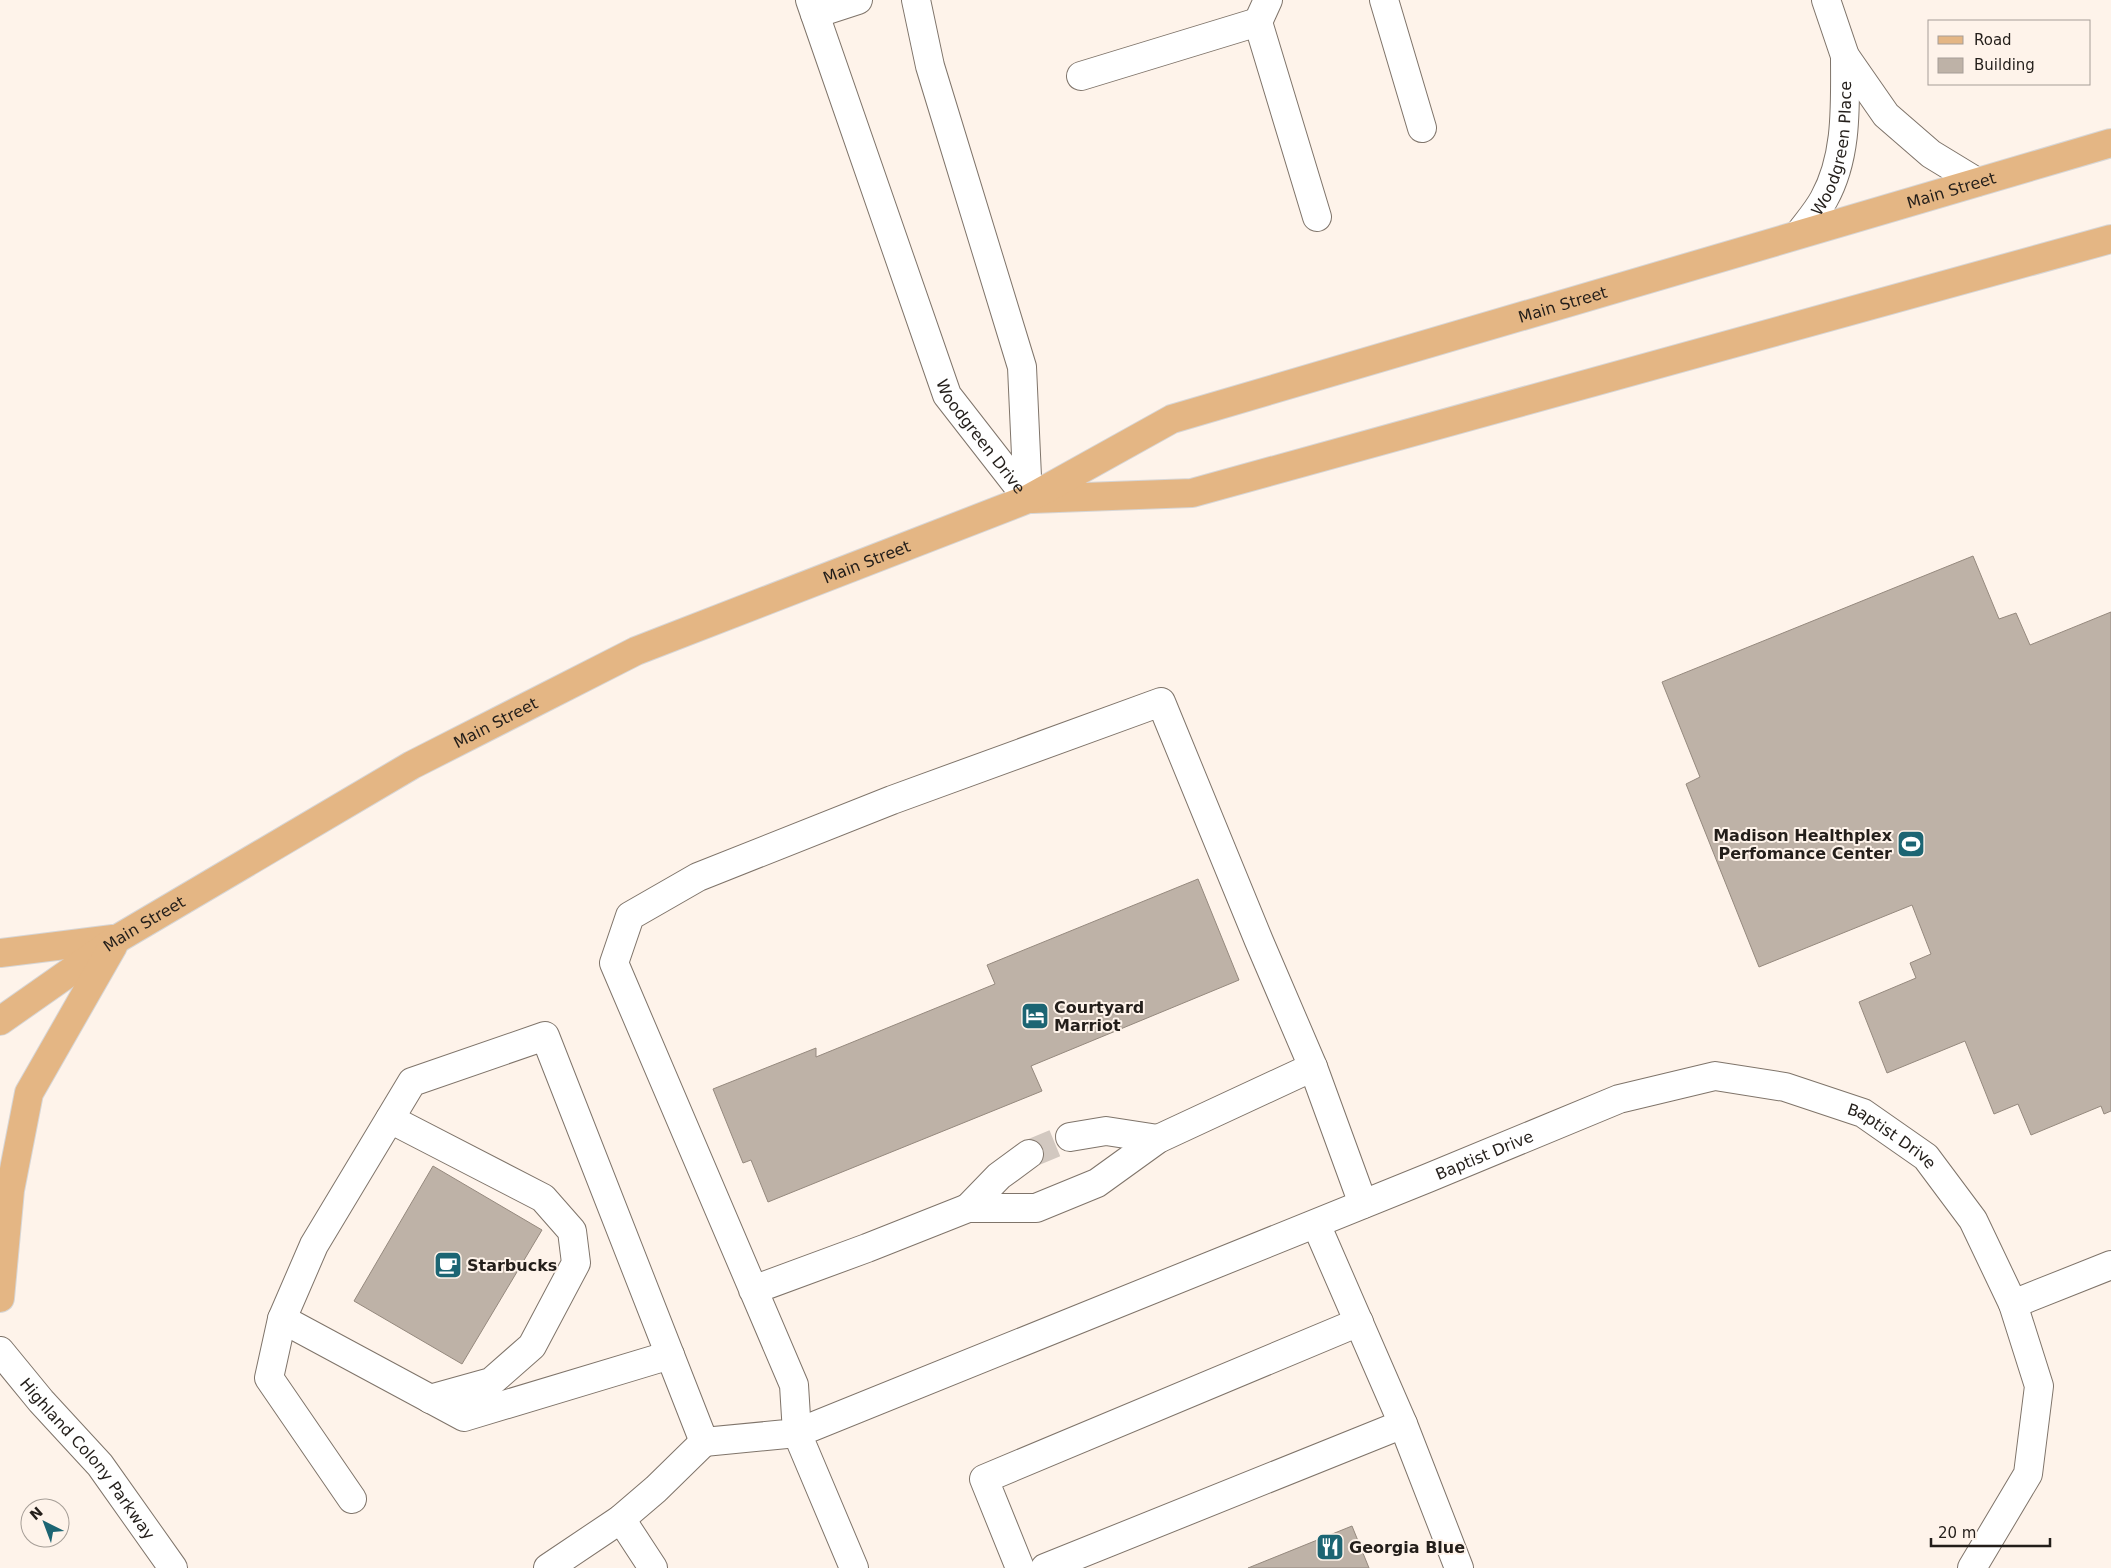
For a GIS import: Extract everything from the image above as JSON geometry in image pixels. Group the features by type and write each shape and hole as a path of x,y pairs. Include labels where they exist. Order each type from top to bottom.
{"main road":[{"name":"Main Street","path":"0,1021 117,939 412,765 636,651 1028,499 1172,418 2111,143"},
{"name":"Main Street","path":"1028,499 1192,493 2111,239"},
{"path":"0,953 117,939"},
{"path":"0,1298 10,1190 29,1093 117,939"}],"street":[{"path":"812,7 858,0"},
{"name":"Woodgreen Drive","path":"916,0 930,66 1022,367 1028,499"},
{"path":"1384,0 1422,128"},
{"name":"Woodgreen Place","path":"1826,0 1845,56 1886,115 1931,154 1976,182"},
{"name":"Woodgreen Drive","path":"812,7 947,395 1028,499"},
{"path":"1082,76 1263,11 1317,217"},
{"name":"Woodgreen Place","path":"1799,234 1824,199 1838,162 1844,126 1845,56"},
{"path":"854,1568 797,1433 794,1385 614,963 630,916 698,877 892,800 1161,702 1255,932 1314,1068 1363,1204"},
{"path":"352,1499 269,1378 282,1319 314,1245 412,1082 544,1036 704,1442 656,1489 621,1519 548,1568"},
{"path":"753,1290 968,1208 1036,1208 1097,1183 1158,1139 1314,1068"},
{"name":"Baptist Drive","path":"704,1442 797,1433 1316,1224 1619,1099 1715,1076 1785,1087 1863,1113 1926,1157 1974,1220 2013,1304 2039,1386 2028,1474 1972,1568"},
{"path":"390,1119 543,1198 572,1231 576,1263 532,1346 492,1382 430,1399"},
{"path":"1070,1137 1106,1131 1158,1139"},
{"path":"968,1208 999,1176 1029,1154"},
{"path":"1316,1224 1403,1424 1459,1568"},
{"path":"2013,1304 2111,1265"},
{"path":"282,1319 464,1417 670,1354"},
{"path":"1020,1568 984,1479 1358,1322"},
{"name":"Highland Colony Parkway","path":"0,1351 41,1401 100,1465 172,1568"},
{"path":"1045,1568 1403,1424"},
{"path":"621,1519 653,1568"}],"building":[{"name":"Madison Healthplex Perfomance Center","path":"1973,556 1999,619 2016,613 2030,645 2111,612 2111,1111 2104,1114 2101,1106 2031,1135 2018,1104 1994,1114 1965,1041 1887,1073 1859,1002 1916,978 1910,963 1931,954 1912,905 1759,967 1686,784 1700,777 1662,682"},
{"name":"Courtyard Marriot","path":"1198,879 1239,980 1031,1066 1042,1091 768,1202 751,1160 743,1163 713,1089 816,1048 816,1057 995,984 987,965"},
{"name":"Starbucks","path":"433,1166 542,1230 462,1364 354,1301"},
{"name":"Georgia Blue","path":"1352,1526 1369,1568 1248,1568"}],"tunnel":[{"path":"1029,1154 1070,1137"}],"place":[{"name":"Madison Healthplex Perfomance Center","path":"1911,844"},
{"name":"Courtyard Marriot","path":"1035,1016"},
{"name":"Starbucks","path":"448,1265"},
{"name":"Georgia Blue","path":"1330,1547"}]}
